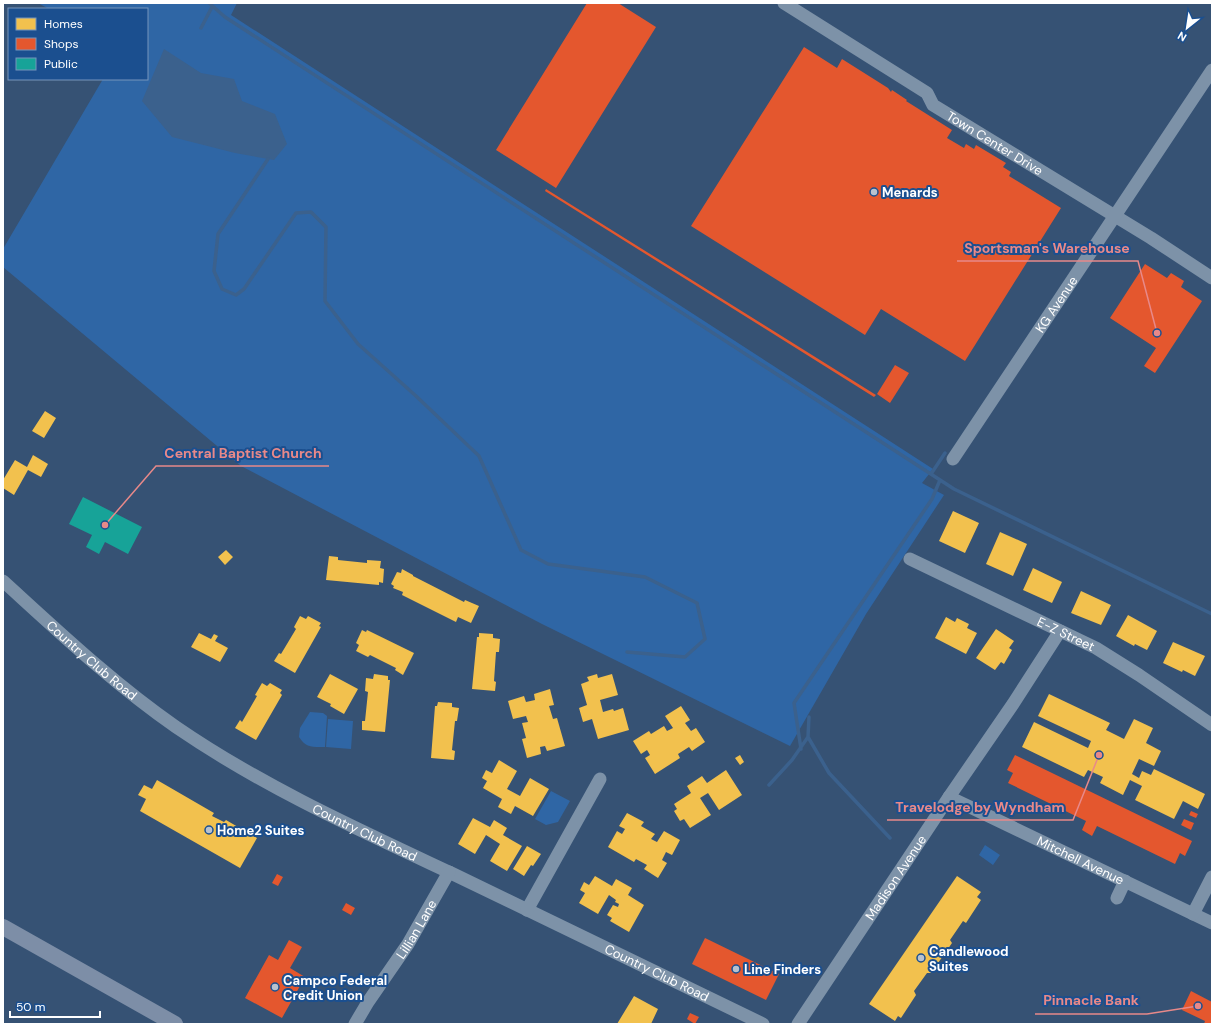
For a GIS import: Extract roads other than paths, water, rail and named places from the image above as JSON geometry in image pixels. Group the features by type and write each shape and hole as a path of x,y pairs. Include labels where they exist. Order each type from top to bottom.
{"main road":[{"path":"3,927 175,1024"}],"street":[{"name":"Town Center Drive","path":"784,3 927,92 932,106 1115,217 1212,278"},
{"name":"KG Avenue","path":"953,459 1212,70"},
{"name":"E-Z Street","path":"910,559 1096,648 1139,675 1212,725"},
{"name":"Country Club Road","path":"3,581 71,643 130,693 192,737 262,780 342,822 449,872 763,1024"},
{"name":"Madison Avenue","path":"798,1024 949,797 1013,704 1060,630"},
{"path":"527,910 600,779"},
{"name":"Mitchell Avenue","path":"949,797 1212,923"},
{"name":"Lillian Lane","path":"355,1024 368,1002 408,944 449,872"},
{"path":"1194,914 1212,877"},
{"path":"1117,898 1125,881"}],"waterway":[{"path":"209,3 225,17 954,489 1212,614"},
{"path":"201,28 212,7"},
{"path":"268,159 218,234 214,271 222,289 236,295 244,289 296,213 311,212 326,227 325,301 358,344 416,396 479,456 521,550 548,564 645,577 697,603 705,639 685,657 627,652"},
{"path":"931,474 945,453"},
{"path":"801,749 794,703 932,499 940,480"},
{"path":"808,737 809,717"},
{"path":"769,785 792,760 808,737 829,773 890,838"}],"place":[{"name":"Menards","path":"874,192"},
{"name":"Sportsman's Warehouse","path":"1157,333"},
{"name":"Central Baptist Church","path":"105,525"},
{"name":"Travelodge by Wyndham","path":"1099,755"},
{"name":"Home2 Suites","path":"209,830"},
{"name":"Candlewood Suites","path":"921,958"},
{"name":"Line Finders","path":"736,969"},
{"name":"Campco Federal Credit Union","path":"275,987"},
{"name":"Pinnacle Bank","path":"1198,1006"}]}
